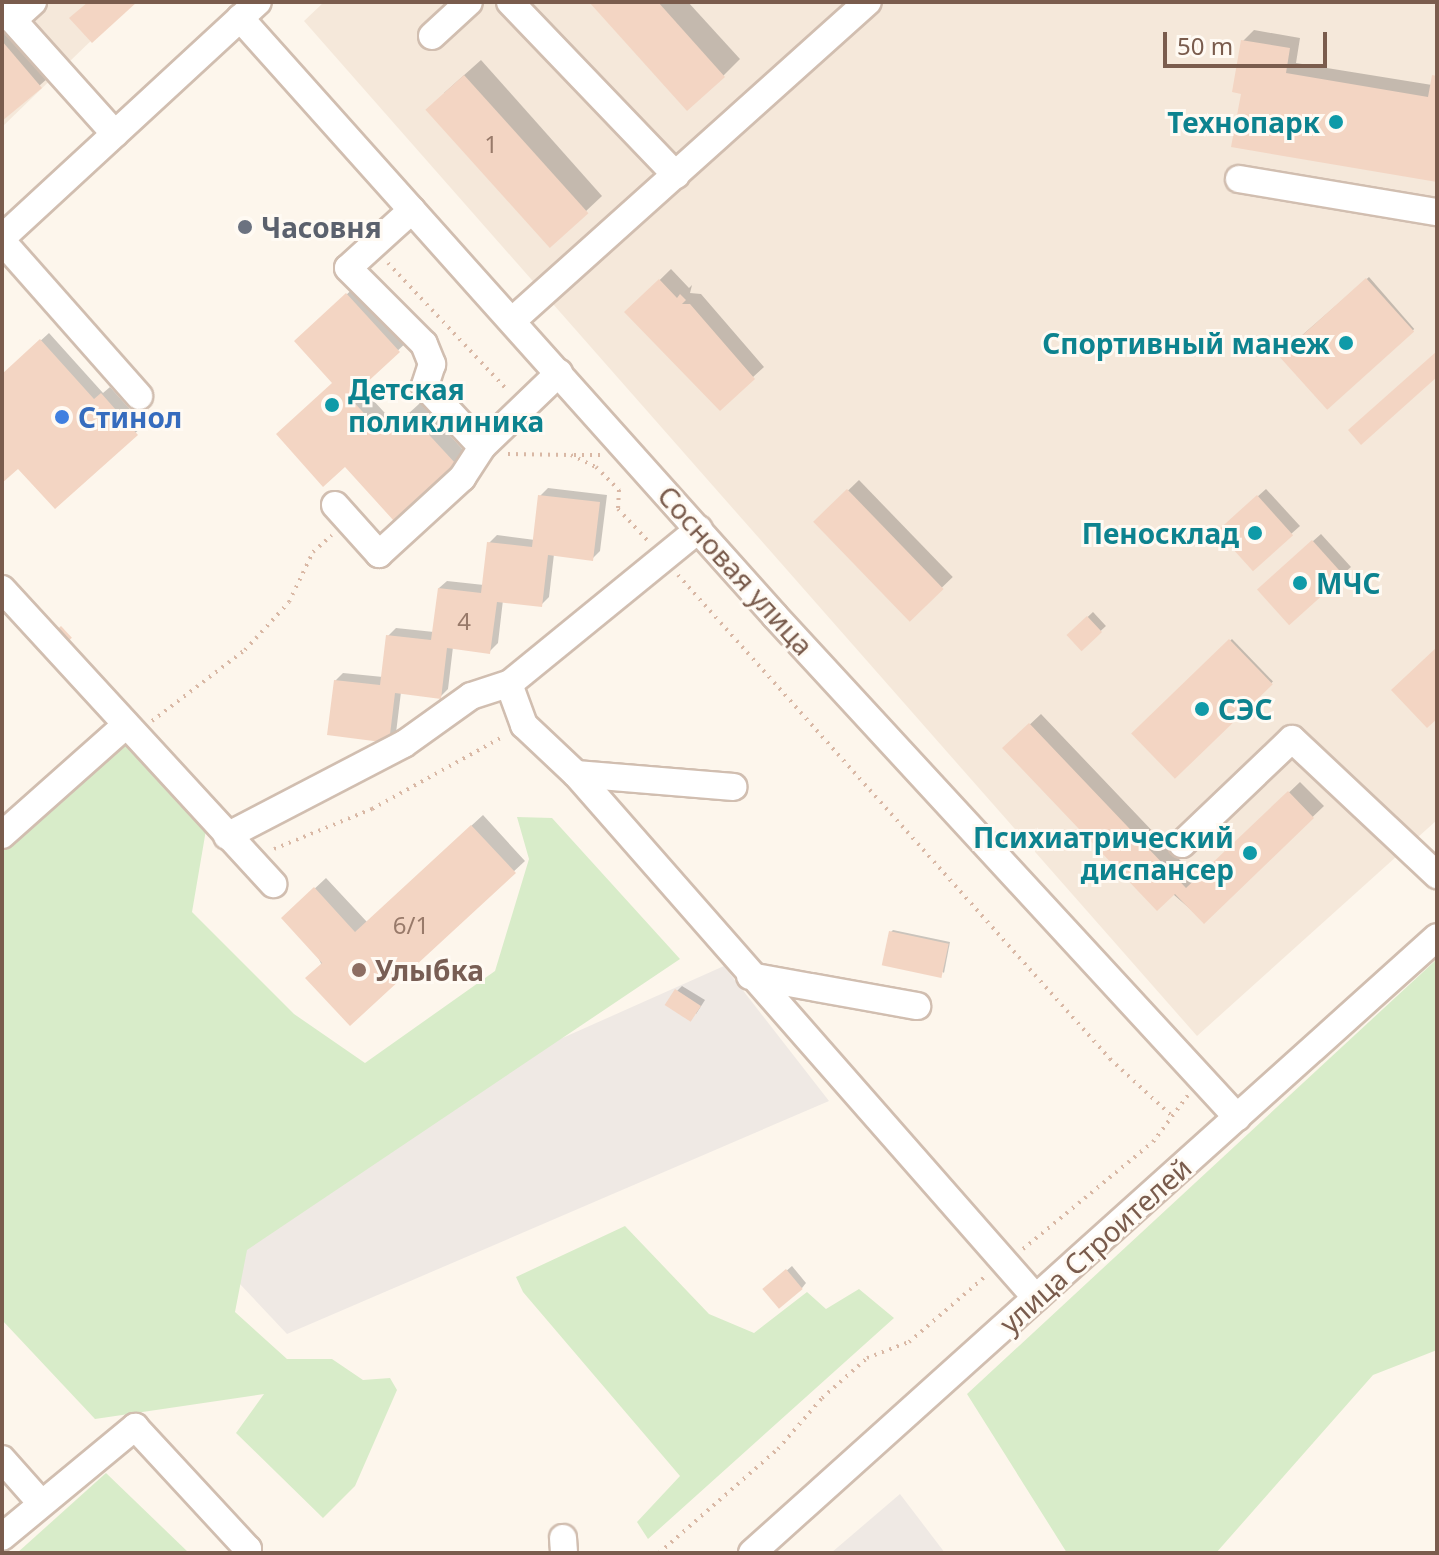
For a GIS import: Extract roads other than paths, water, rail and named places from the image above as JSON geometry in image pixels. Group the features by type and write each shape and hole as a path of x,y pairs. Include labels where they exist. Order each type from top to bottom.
{"street":[{"path":"33,2 7,14 115,134"},
{"path":"432,36 469,2"},
{"path":"510,2 676,175"},
{"path":"512,321 868,2"},
{"path":"139,396 2,240 249,10"},
{"name":"Сосновая улица","path":"249,10 412,210 1237,1117"},
{"path":"1239,179 1437,212"},
{"path":"412,210 348,268 424,344 432,364 425,386 482,447"},
{"path":"341,513 379,554 462,478 482,447 559,373"},
{"path":"227,836 404,744 471,696 509,684 699,529"},
{"path":"2,589 273,884"},
{"path":"509,684 524,725 576,774 750,976 1036,1298"},
{"path":"2,835 130,730"},
{"path":"1182,844 1292,739 1437,875"},
{"path":"576,774 733,787"},
{"name":"улица Строителей","path":"752,1553 1437,937"},
{"path":"750,976 917,1006"},
{"path":"2,1537 40,1502 135,1427 249,1552"},
{"path":"2,1459 40,1502"}],"place":[{"name":"Технопарк","path":"1336,122"},
{"name":"Часовня","path":"245,227"},
{"name":"Спортивный манеж","path":"1346,343"},
{"name":"Детская поликлиника","path":"332,405"},
{"name":"Стинол","path":"62,417"},
{"name":"Пеносклад","path":"1255,533"},
{"name":"МЧС","path":"1300,583"},
{"name":"СЭС","path":"1202,709"},
{"name":"Психиатрический диспансер","path":"1250,853"},
{"name":"Улыбка","path":"359,970"}]}
